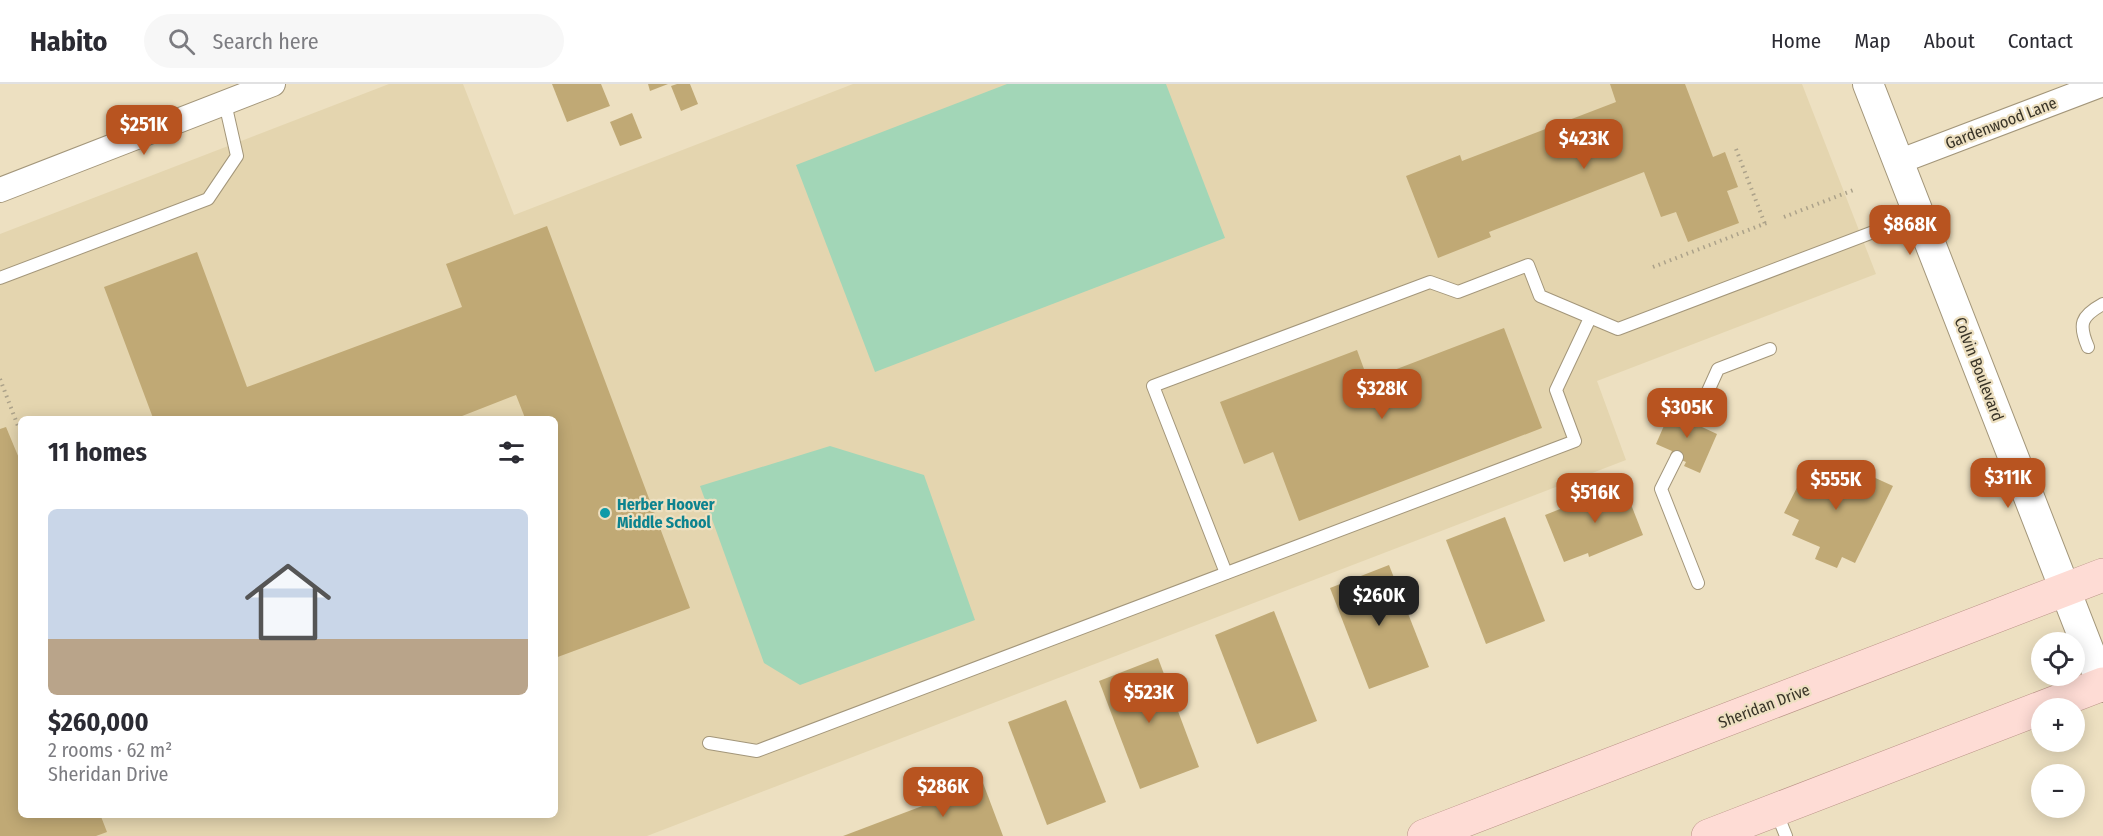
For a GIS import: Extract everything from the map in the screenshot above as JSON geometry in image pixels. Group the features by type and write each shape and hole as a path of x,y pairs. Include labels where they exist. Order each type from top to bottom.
{"main road":[{"name":"Sheridan Drive","path":"1424,836 2103,575"},
{"path":"1708,836 1781,823 2103,685"}],"street":[{"path":"0,190 273,84"},
{"name":"Colvin Boulevard","path":"1868,84 2103,685"},
{"name":"Gardenwood Lane","path":"1898,162 2103,84"}],"lane":[{"path":"0,278 208,199 237,156 225,103"},
{"path":"1226,573 1153,386 1430,282 1458,292 1528,265 1540,296 1618,329 1919,214"},
{"path":"2088,347 2081,330 2084,319 2103,304"},
{"path":"709,743 758,751 1575,441 1556,390 1590,318"},
{"path":"1695,420 1718,369 1770,349"},
{"path":"1677,457 1661,489 1698,583"}],"path":[{"path":"1653,267 1767,223 1736,149"},
{"path":"1784,217 1856,189"},
{"path":"0,380 18,426"}],"shaded area":[{"path":"389,84 463,84 514,215 853,84 1802,84 1876,274 1597,381 1626,460 647,836 0,836 0,234"}],"green space":[{"path":"1007,84 1166,84 1225,238 875,372 796,165"},
{"path":"830,446 924,475 975,620 800,685 764,663 700,486"}],"building":[{"path":"552,84 601,84 610,106 567,122"},
{"path":"648,84 668,84 650,91"},
{"path":"690,84 698,104 681,111 671,86"},
{"path":"1610,84 1685,84 1713,157 1725,152 1738,187 1727,191 1739,223 1688,242 1676,212 1661,217 1644,172 1489,232 1491,237 1438,258 1406,176 1460,155 1462,161 1616,102"},
{"path":"632,113 642,138 620,146 610,122"},
{"name":"Herber Hoover Middle School","path":"547,226 690,608 558,657 558,416 524,416 516,395 462,416 152,416 104,287 197,252 247,387 462,307 446,264"},
{"path":"1504,328 1542,428 1299,521 1273,452 1244,464 1220,402 1357,350 1368,380"},
{"path":"1673,405 1689,412 1687,416 1703,423 1702,427 1717,434 1700,473 1684,466 1686,462 1670,455 1672,451 1656,444"},
{"path":"6,427 18,456 18,818 102,818 107,832 96,836 0,836 0,429"},
{"path":"1811,460 1823,466 1825,460 1869,480 1871,476 1893,486 1855,563 1842,557 1837,568 1815,559 1820,547 1792,535 1799,520 1784,513"},
{"path":"1623,484 1643,535 1589,557 1588,553 1564,562 1545,515"},
{"path":"1505,517 1545,621 1486,644 1446,540"},
{"path":"1389,565 1429,667 1369,689 1330,588"},
{"path":"1274,611 1317,721 1257,744 1215,635"},
{"path":"1158,658 1199,767 1140,789 1099,681"},
{"path":"1066,700 1106,802 1047,825 1008,722"},
{"path":"983,783 1003,836 843,836"}],"place":[{"name":"Herber Hoover Middle School","path":"605,513"}]}
